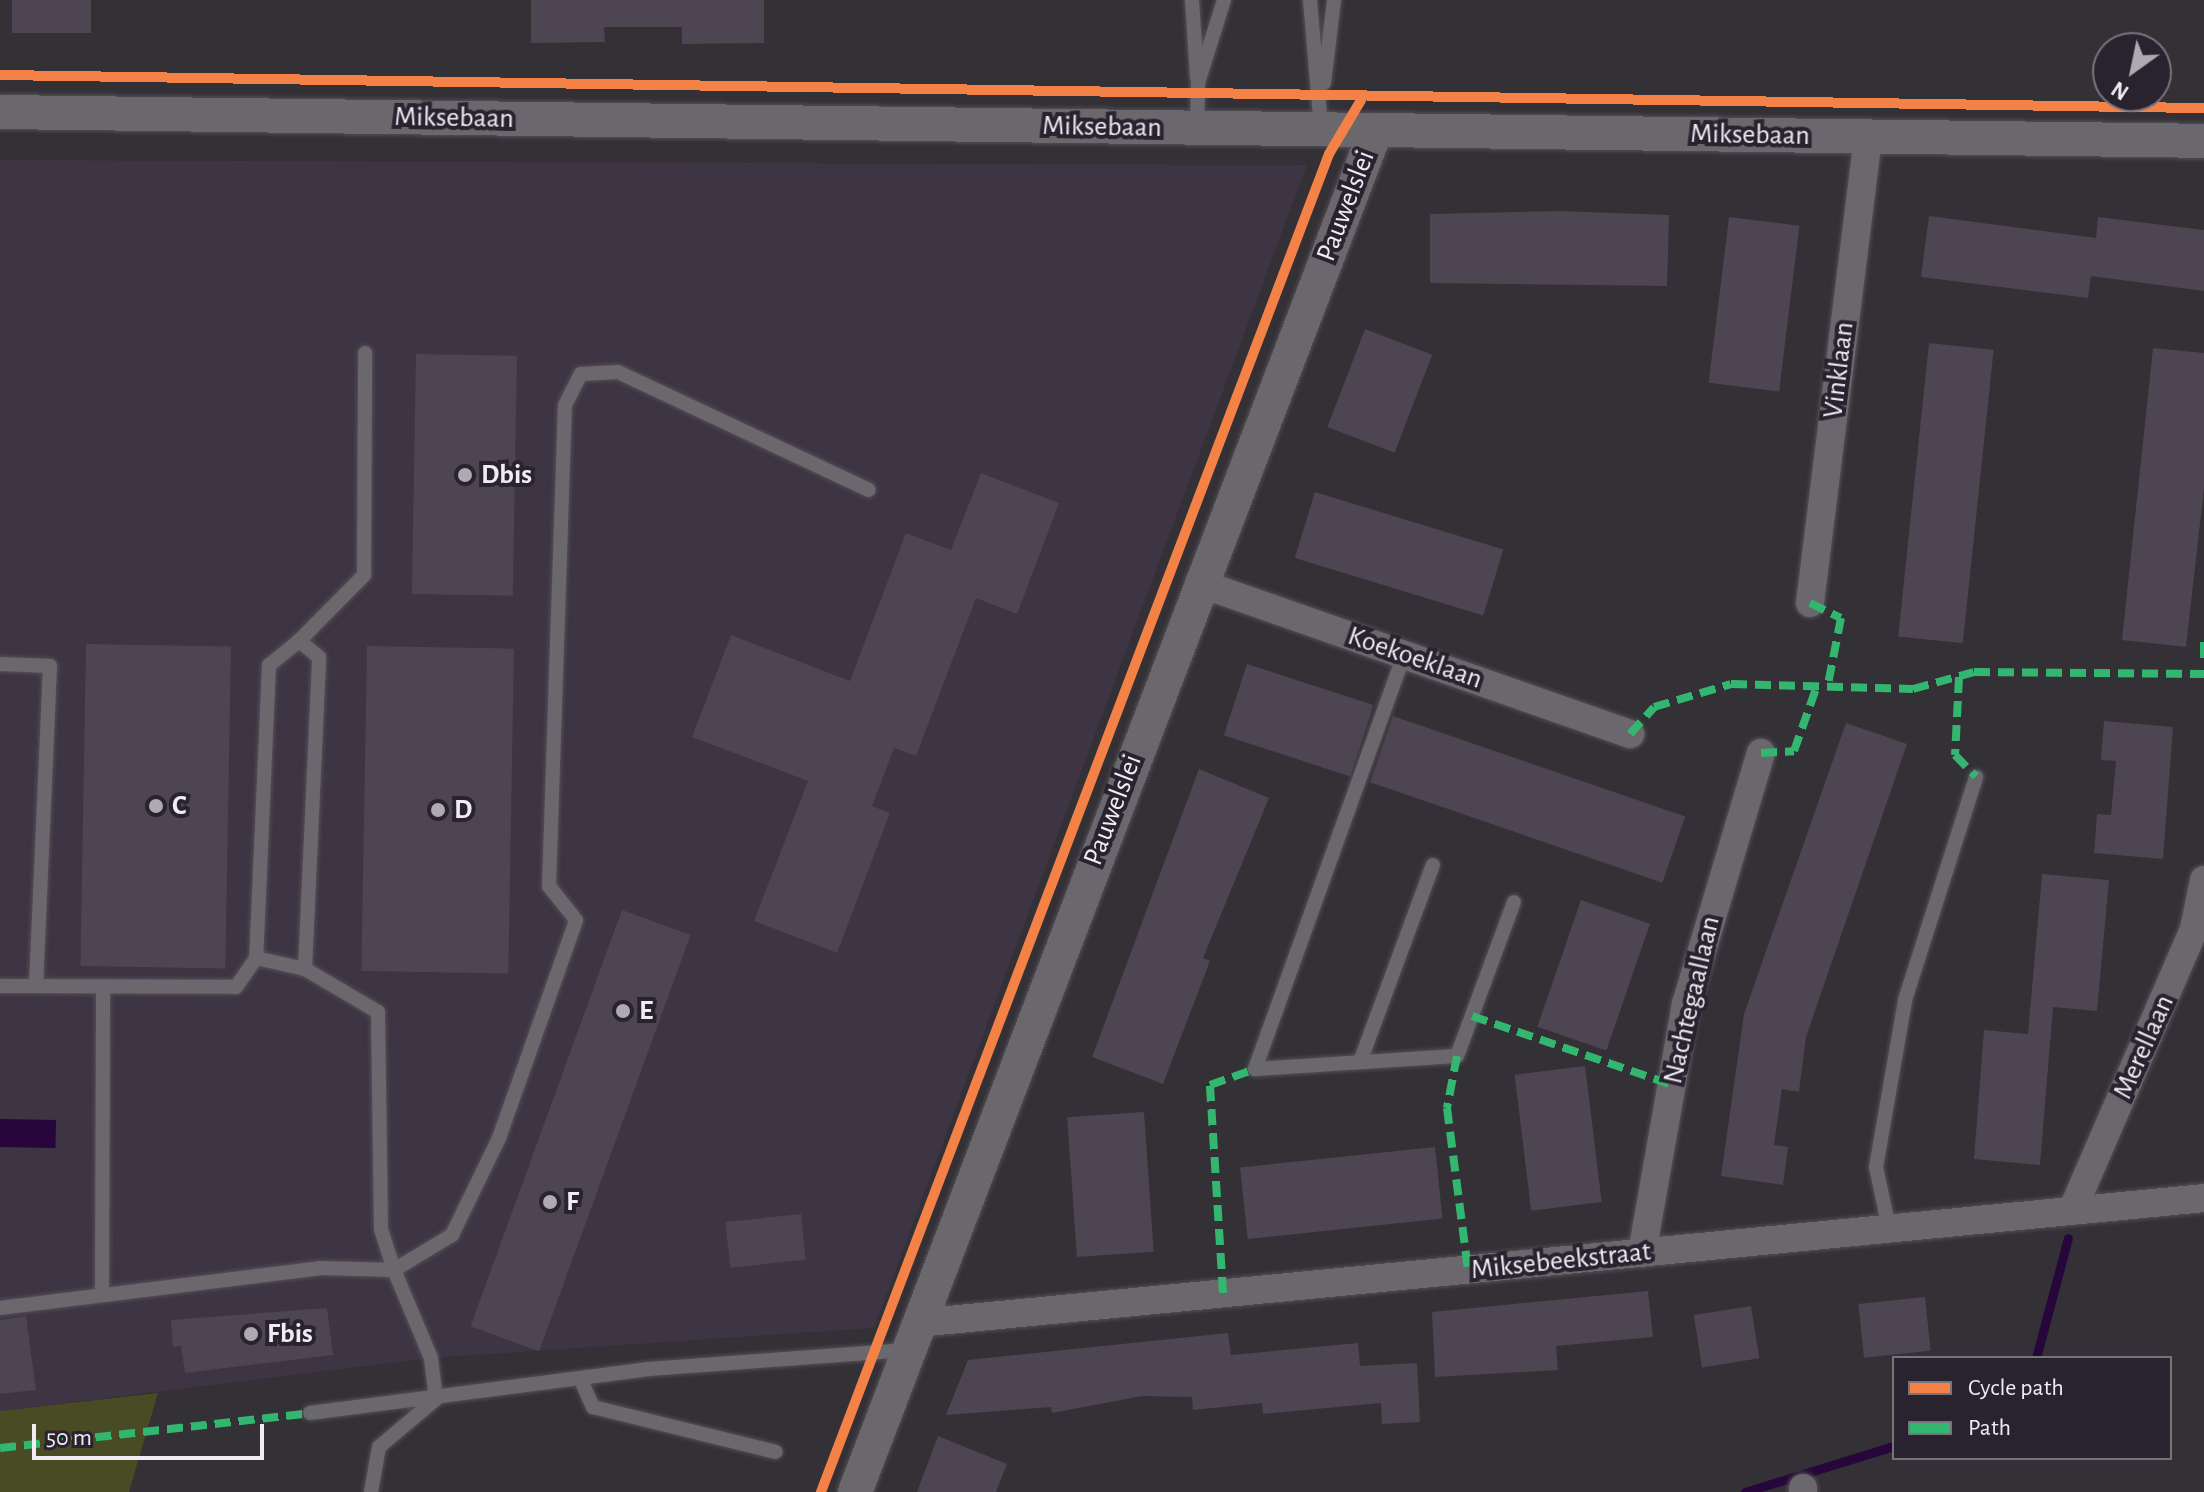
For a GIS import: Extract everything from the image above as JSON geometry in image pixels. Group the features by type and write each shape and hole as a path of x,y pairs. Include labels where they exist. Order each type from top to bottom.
{"street":[{"name":"Miksebaan","path":"0,112 2204,141"},
{"name":"Pauwelslei","path":"855,1492 1199,583 1376,130"},
{"name":"Vinklaan","path":"1810,603 1868,137"},
{"name":"Koekoeklaan","path":"1199,583 1630,734"},
{"name":"Nachtegaallaan","path":"1642,1253 1686,1004 1761,753"},
{"name":"Merellaan","path":"2072,1211 2175,976 2204,880"},
{"name":"Miksebeekstraat","path":"913,1336 1642,1253 2204,1198"}],"lane":[{"path":"1192,0 1198,83 1197,128"},
{"path":"1198,83 1224,0"},
{"path":"1310,0 1323,88"},
{"path":"1321,129 1334,0"},
{"path":"0,986 236,987 256,958 269,665 299,641 364,575 365,353"},
{"path":"0,1308 320,1268 394,1270 452,1235 499,1138 576,920 549,886 565,405 581,374 618,372 869,490"},
{"path":"299,641 319,657 305,969"},
{"path":"1404,655 1255,1069 1457,1056 1514,902"},
{"path":"0,664 50,666 36,986"},
{"path":"1889,1228 1876,1167 1905,1000 1976,777"},
{"path":"1360,1062 1433,865"},
{"path":"256,958 305,969 378,1012 381,1229 394,1270 431,1358 436,1399"},
{"path":"102,1295 103,986"},
{"path":"310,1413 913,1336"},
{"path":"580,1378 593,1407 776,1452"},
{"path":"371,1492 379,1447 436,1399"}],"shaded area":[{"path":"0,160 1307,165 874,1328 431,1358 0,1411"},
{"path":"0,1119 56,1120 56,1148 0,1147"}],"green space":[{"path":"158,1393 129,1492 0,1492 0,1411"}],"building":[{"path":"12,0 91,0 91,33 12,33"},
{"path":"531,0 764,0 764,43 682,44 682,27 604,27 605,42 531,43"},
{"path":"1560,211 1669,215 1667,286 1430,283 1430,214"},
{"path":"1929,216 2096,238 2098,217 2204,230 2204,291 2091,276 2088,298 1921,277"},
{"path":"1729,217 1799,226 1779,391 1709,383"},
{"path":"1365,329 1432,355 1395,453 1327,427"},
{"path":"1929,343 1994,350 1963,643 1898,636"},
{"path":"2153,348 2204,353 2204,488 2186,647 2122,640"},
{"name":"Dbis","path":"416,354 517,356 513,596 412,594"},
{"path":"981,473 1059,503 1017,614 976,598 916,756 894,748 872,806 890,813 837,953 754,921 808,781 692,737 731,635 850,681 906,533 951,550"},
{"path":"1315,492 1503,550 1483,616 1295,558"},
{"name":"C","path":"86,644 231,647 225,968 80,966"},
{"name":"D","path":"367,646 514,649 508,974 361,971"},
{"path":"1247,664 1373,705 1350,776 1224,735"},
{"path":"1393,716 1685,817 1662,883 1370,782"},
{"path":"2104,721 2173,727 2163,859 2094,853 2097,814 2111,815 2116,761 2101,760"},
{"path":"1846,723 1907,744 1806,1037 1799,1092 1782,1089 1774,1145 1788,1147 1783,1185 1721,1176 1744,1014"},
{"path":"1199,769 1269,798 1203,958 1210,961 1163,1084 1092,1057"},
{"path":"2042,874 2109,880 2097,1011 2053,1007 2040,1165 1974,1159 1984,1030 2028,1034"},
{"path":"1581,900 1650,924 1606,1050 1537,1027"},
{"path":"622,910 691,935 539,1351 470,1326"},
{"path":"1585,1066 1602,1202 1531,1211 1515,1075"},
{"path":"1144,1112 1154,1252 1077,1257 1067,1117"},
{"path":"1435,1147 1443,1219 1248,1239 1240,1167"},
{"path":"801,1214 806,1260 730,1268 725,1222"},
{"path":"1648,1291 1653,1337 1556,1346 1558,1370 1435,1377 1432,1312"},
{"path":"1925,1297 1931,1351 1864,1358 1858,1304"},
{"path":"1751,1306 1759,1358 1702,1367 1694,1315"},
{"name":"Fbis","path":"327,1308 333,1355 185,1373 181,1346 173,1347 171,1320"},
{"path":"26,1316 36,1390 0,1394 0,1320"},
{"path":"1228,1333 1231,1355 1358,1343 1360,1366 1417,1363 1420,1422 1382,1424 1381,1403 1263,1414 1262,1403 1193,1410 1192,1397 1142,1396 1052,1413 1051,1407 946,1415 968,1360"},
{"path":"938,1436 1007,1464 996,1492 917,1492"}],"waterway":[{"path":"2037,1356 2068,1238"},
{"path":"1745,1492 1892,1447"}],"marked path":[{"path":"1810,603 1841,618 1828,684"},
{"path":"2204,642 2204,661"},
{"path":"1630,734 1654,707 1731,684 1913,689 1974,672 2204,674"},
{"path":"1959,677 1955,755 1976,777"},
{"path":"1761,753 1794,751 1818,683"},
{"path":"1472,1016 1672,1085"},
{"path":"1457,1056 1447,1108 1468,1270"},
{"path":"1223,1293 1210,1085 1255,1069"},
{"path":"0,1448 310,1413"}],"cycle path":[{"path":"0,75 2204,108"},
{"path":"821,1492 1329,154 1361,100"}],"place":[{"name":"Dbis","path":"465,475"},
{"name":"C","path":"156,806"},
{"name":"D","path":"438,810"},
{"name":"E","path":"623,1011"},
{"name":"F","path":"550,1202"},
{"name":"Fbis","path":"251,1334"}]}
